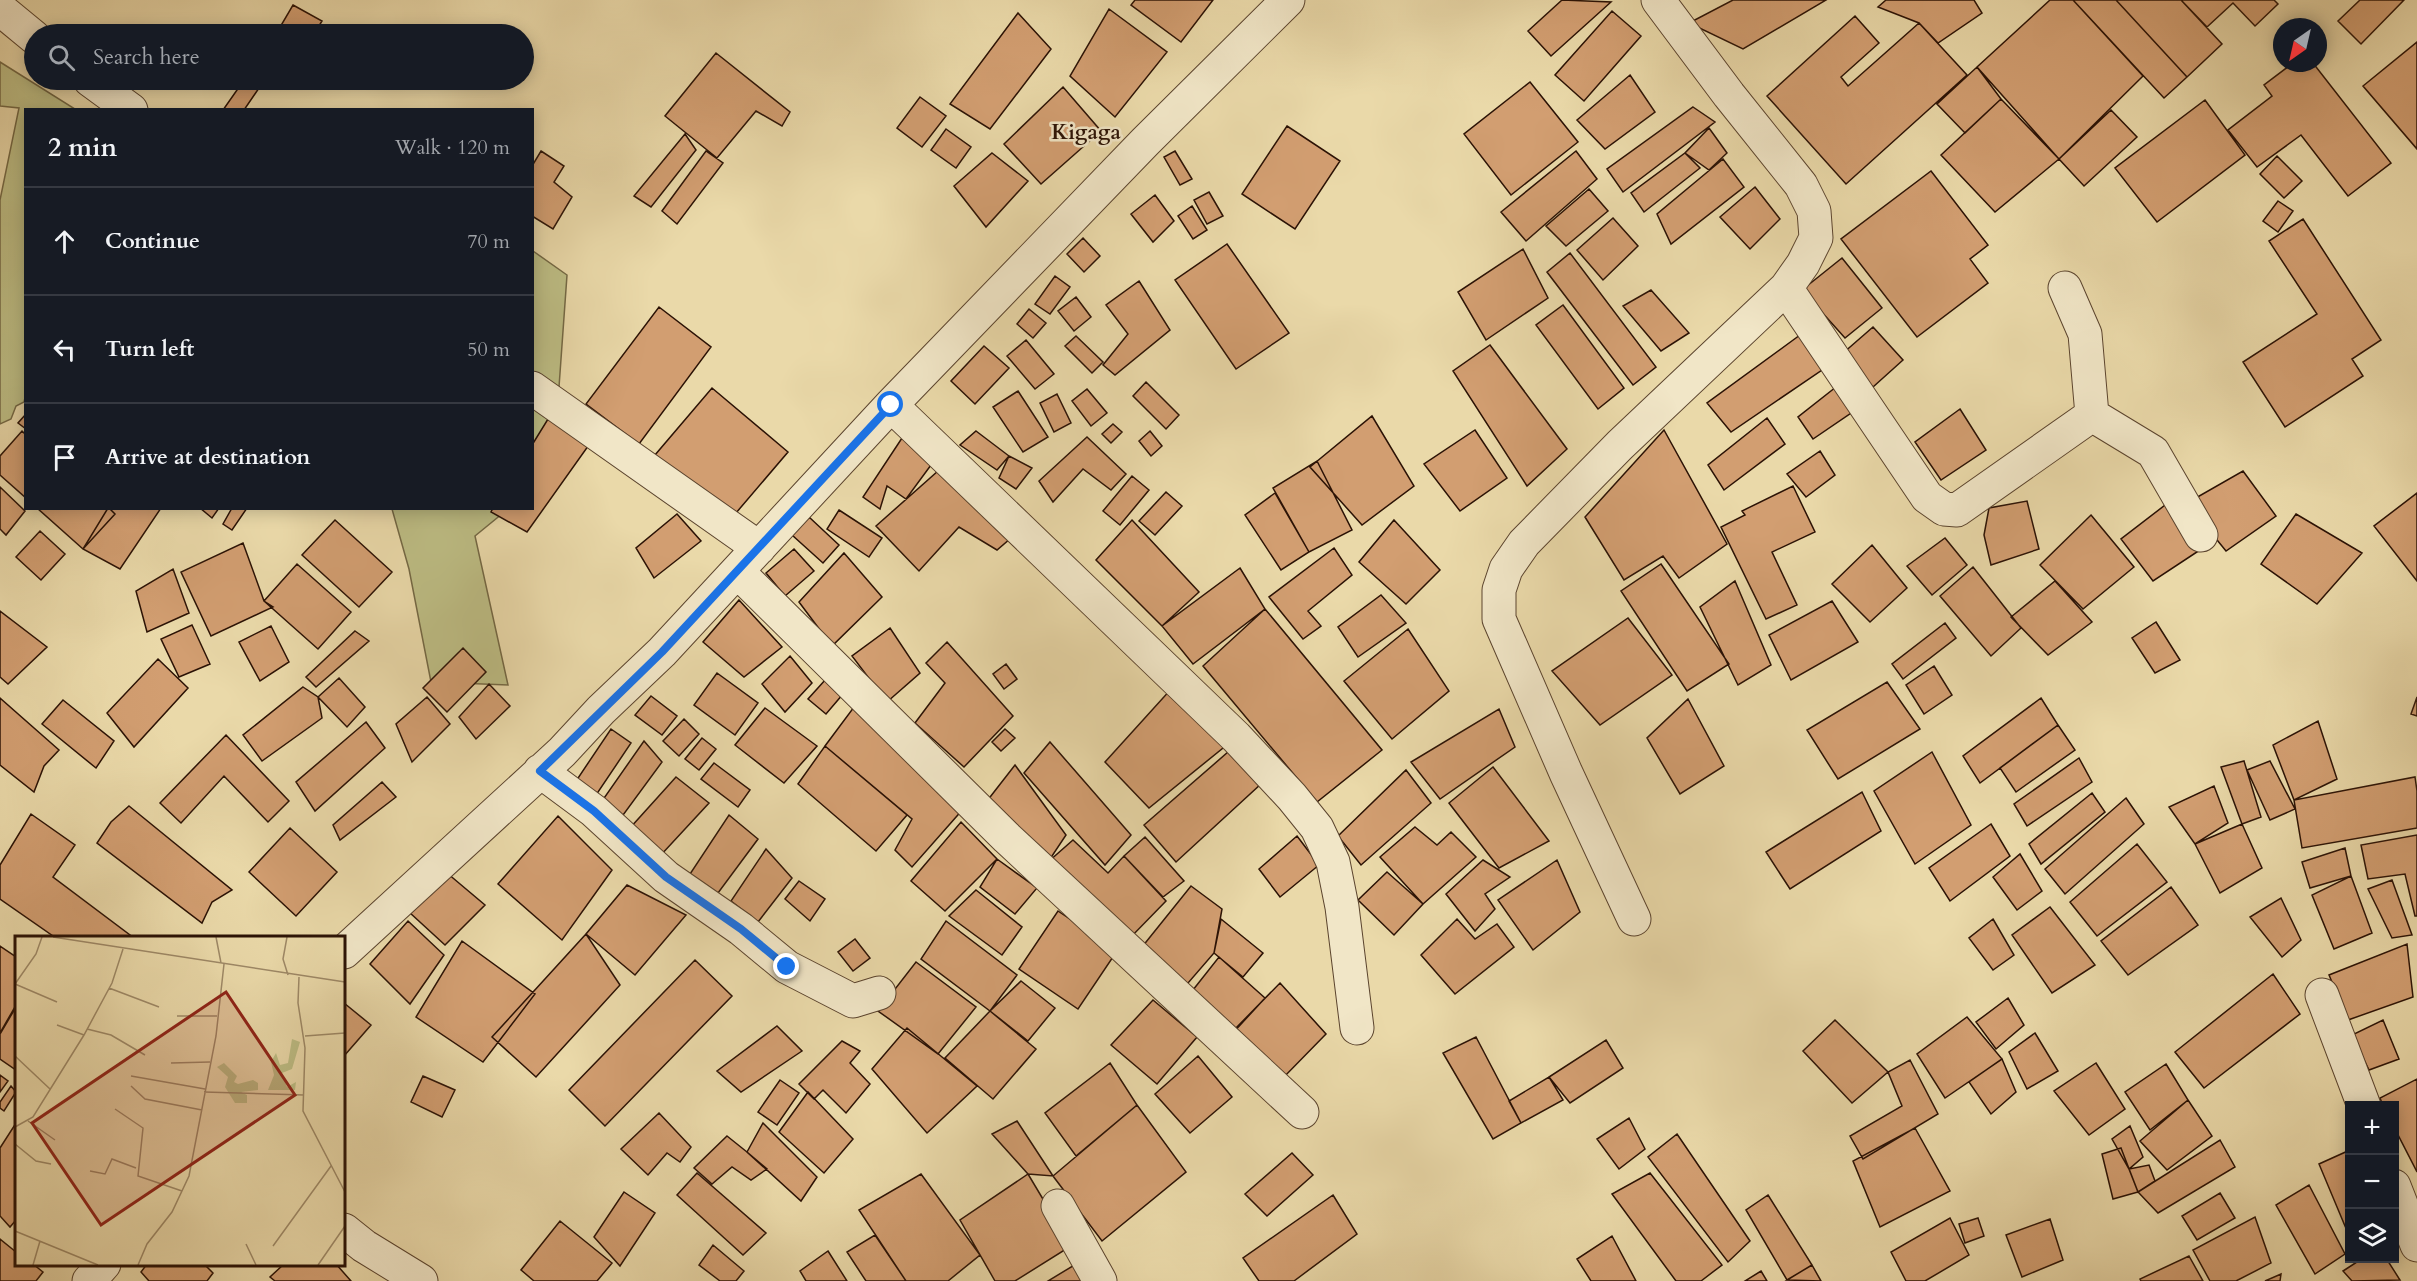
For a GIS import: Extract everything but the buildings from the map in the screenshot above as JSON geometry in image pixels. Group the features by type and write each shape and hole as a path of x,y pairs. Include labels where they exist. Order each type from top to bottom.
{"street":[{"path":"345,951 540,771 662,652 891,405 1136,151 1288,0"},
{"path":"1634,919 1566,773 1499,619 1499,590 1506,569 1524,543 1620,445 1786,288 1803,264 1816,238 1814,210 1801,184 1729,95 1658,0"},
{"path":"0,9 24,29"},
{"path":"104,90 128,108"},
{"path":"1786,288 1927,496 1944,509 1957,510 2092,415"},
{"path":"2065,288 2085,334 2092,415"},
{"path":"534,390 749,560 1007,838 1302,1112"},
{"path":"891,405 1236,737 1292,797 1317,828 1334,862 1357,1028"},
{"path":"2092,415 2153,452 2202,535"},
{"path":"540,771 594,811 666,877 741,929 787,967 854,1001 879,993"},
{"path":"2322,995 2362,1101"},
{"path":"2399,1199 2417,1245"},
{"path":"1058,1206 1100,1281"},
{"path":"345,1231 364,1246 421,1281"},
{"path":"89,1281 102,1266"}],"green space":[{"path":"0,62 24,77 24,90 45,90 73,108 24,108 24,402 16,406 11,419 0,424 0,200 19,108 0,106"},
{"path":"534,252 567,275 553,471 534,487"},
{"path":"392,510 507,510 475,536 508,685 431,682 409,569"}],"district":[{"name":"Kigaga","path":"1086,132"}],"route":[{"path":"787,967 741,929 666,877 594,811 540,771 662,652 891,405"}]}
